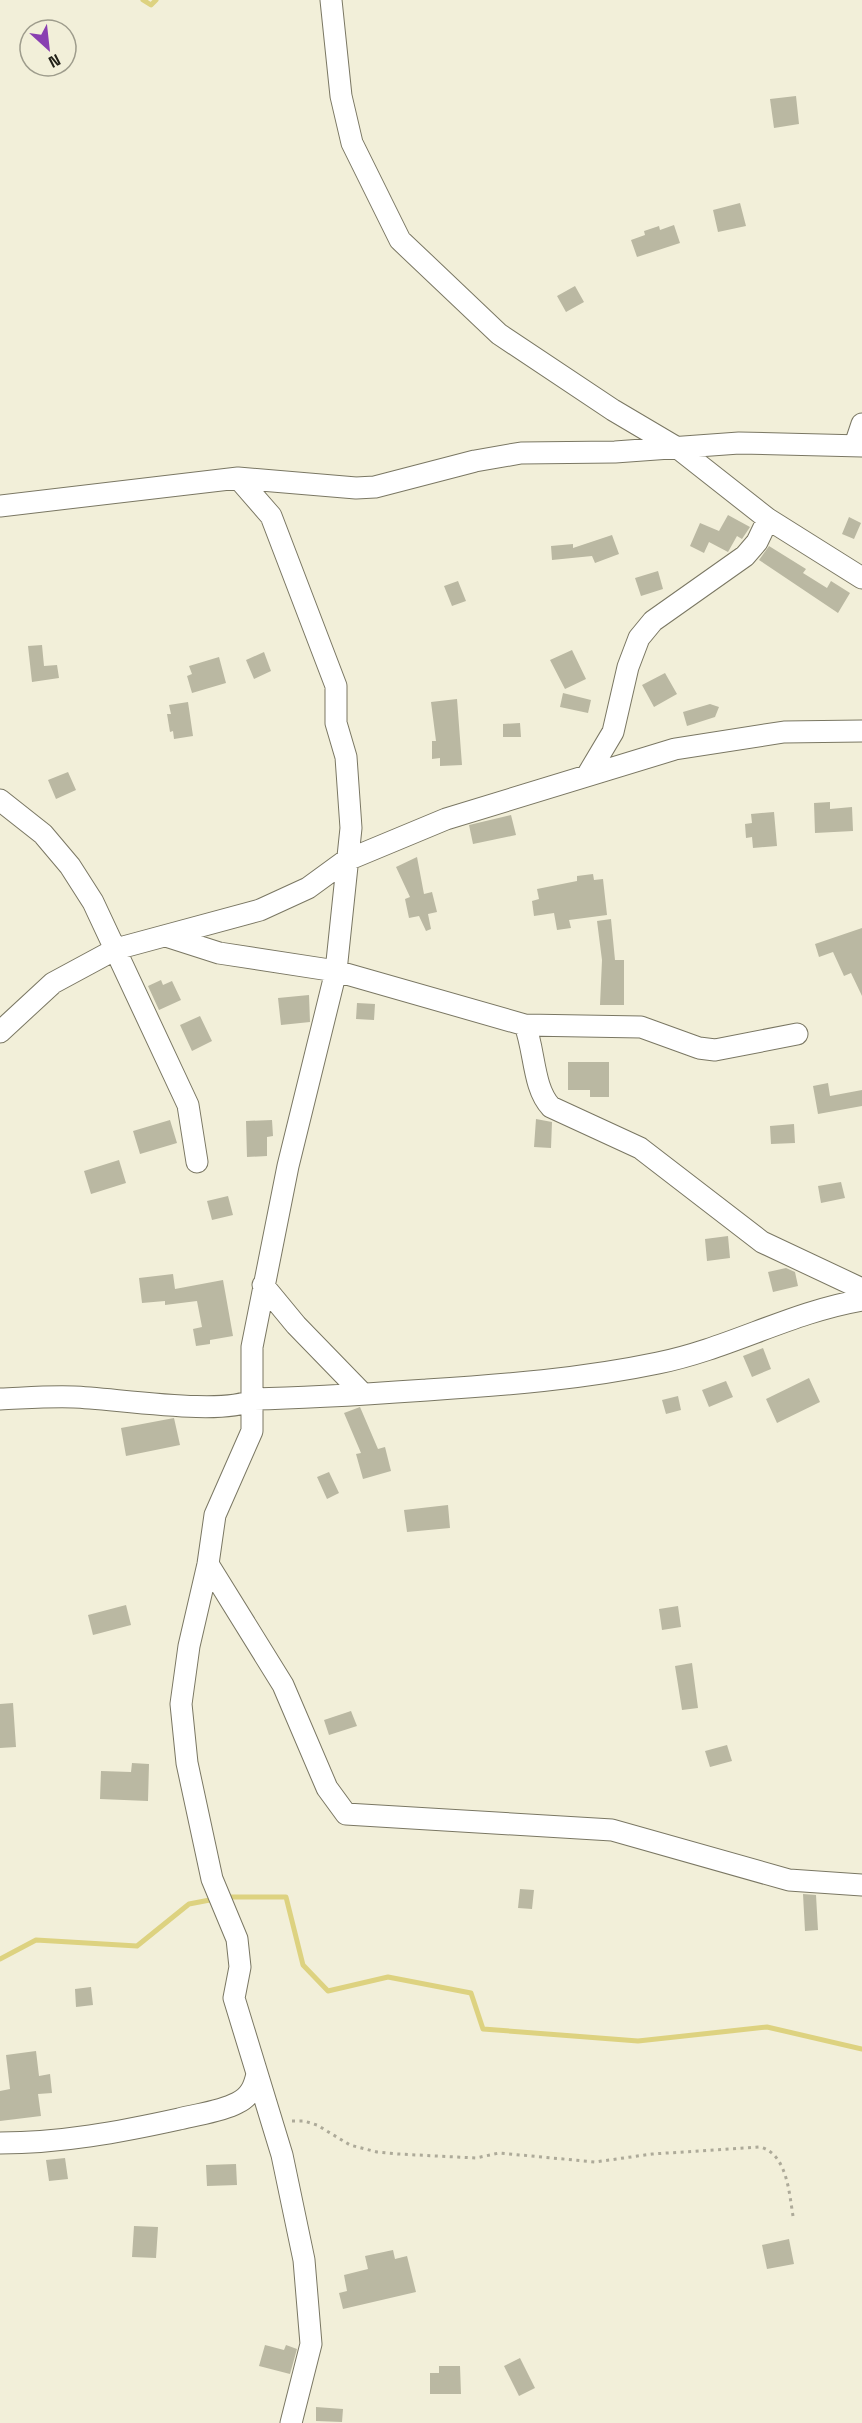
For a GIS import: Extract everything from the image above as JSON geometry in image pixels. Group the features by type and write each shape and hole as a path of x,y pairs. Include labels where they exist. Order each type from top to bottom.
{"street":[{"path":"331,0 341,96 352,144 400,240 499,334 613,410 679,449 768,519 862,578"},
{"path":"0,506 238,478 356,488 375,487 475,461 521,453 679,449 739,443 859,445 862,424"},
{"path":"238,478 271,516 336,686 336,723 346,757 351,828 345,861 336,971 288,1166 252,1347 254,1399 252,1431 215,1515 208,1564 189,1646 181,1704 187,1763 214,1882 237,1939 240,1967 234,1998 272,2121 304,2260 311,2344 291,2423"},
{"path":"588,774 613,732 628,667 639,638 653,621 745,556 757,542 768,519"},
{"path":"0,1032 53,983 116,949 260,910 308,888 345,861 436,823 588,774 675,749 784,732 862,730"},
{"path":"0,800 43,834 70,866 93,902 188,1105 197,1162"},
{"path":"166,936 219,953 336,971 525,1025 641,1028 699,1048 715,1050 797,1034"},
{"path":"525,1025 534,1053 541,1097 551,1107 640,1148 762,1242 862,1289"},
{"path":"263,1285 296,1325 363,1394"},
{"path":"0,1399 73,1397 197,1406 249,1403 254,1399 504,1385 658,1363 696,1352 802,1314 862,1300"},
{"path":"208,1564 283,1684 327,1788 346,1814 612,1830 789,1880 862,1885"},
{"path":"0,2143 94,2137 208,2112 238,2103 248,2096 254,2088 257,2074"}],"path":[{"path":"272,2121 304,2121 350,2145 398,2154 476,2158 499,2153 562,2161 595,2162 652,2154 760,2147 770,2149 780,2163 787,2181 793,2216"}],"building":[{"path":"796,96 799,124 774,128 770,99"},
{"path":"740,203 746,226 718,232 713,210"},
{"path":"674,225 680,243 637,257 631,240 645,235 644,231 659,226 660,230"},
{"path":"575,286 584,302 566,312 557,296"},
{"path":"728,515 750,527 742,539 737,536 728,552 709,542 704,553 690,546 700,523 719,531"},
{"path":"849,517 861,523 854,539 842,534"},
{"path":"612,535 619,554 595,563 592,556 552,560 551,546 573,544 573,548"},
{"path":"769,546 806,569 803,573 827,588 831,581 850,593 838,613 759,560"},
{"path":"658,571 663,589 641,596 635,578"},
{"path":"458,581 466,601 452,606 444,586"},
{"path":"42,645 44,666 57,665 59,678 32,682 28,646"},
{"path":"572,650 586,679 565,689 550,660"},
{"path":"264,652 271,671 254,679 246,660"},
{"path":"219,657 226,683 192,693 187,676 192,674 189,666"},
{"path":"665,673 677,694 654,707 642,685"},
{"path":"563,693 591,700 588,713 560,707"},
{"path":"457,699 462,765 440,766 440,758 432,759 432,741 436,741 431,702"},
{"path":"188,702 193,736 174,739 173,731 170,732 167,714 171,714 169,705"},
{"path":"710,704 719,707 715,717 687,726 683,712"},
{"path":"520,723 521,737 503,737 503,724"},
{"path":"68,772 76,790 56,799 48,780"},
{"path":"830,802 830,809 852,807 853,831 815,833 814,803"},
{"path":"774,812 777,846 753,848 752,837 746,838 745,824 752,823 751,814"},
{"path":"511,815 516,835 473,844 469,825"},
{"path":"417,857 424,894 432,892 437,912 428,914 431,929 426,931 419,916 409,918 405,899 410,897 396,867"},
{"path":"593,874 594,880 603,879 607,915 569,920 571,928 557,930 554,913 534,916 532,901 539,899 537,889 577,881 577,876"},
{"path":"611,919 615,960 624,960 624,1005 600,1005 602,960 597,921"},
{"path":"862,928 862,996 851,973 844,976 833,952 819,957 815,944"},
{"path":"161,980 163,985 172,981 181,1000 159,1010 148,986"},
{"path":"309,995 310,1022 281,1025 278,998"},
{"path":"357,1003 375,1004 374,1020 356,1019"},
{"path":"200,1016 212,1041 192,1051 180,1025"},
{"path":"568,1062 609,1062 609,1097 590,1097 590,1090 568,1090"},
{"path":"828,1083 830,1096 862,1090 862,1106 818,1114 813,1086"},
{"path":"536,1119 552,1122 551,1148 534,1147"},
{"path":"170,1120 177,1143 140,1154 133,1131"},
{"path":"272,1120 273,1136 267,1137 267,1156 247,1157 246,1121"},
{"path":"794,1124 795,1143 771,1144 770,1126"},
{"path":"119,1160 126,1183 91,1194 84,1171"},
{"path":"841,1182 845,1198 821,1203 818,1186"},
{"path":"228,1196 233,1215 212,1220 207,1201"},
{"path":"728,1236 730,1258 707,1261 705,1239"},
{"path":"786,1268 795,1272 798,1286 773,1292 768,1272"},
{"path":"173,1274 175,1289 223,1280 233,1336 210,1340 210,1344 196,1346 193,1329 202,1327 197,1301 165,1305 165,1301 142,1303 139,1278"},
{"path":"763,1348 771,1369 752,1377 743,1356"},
{"path":"809,1378 820,1402 777,1423 766,1399"},
{"path":"726,1381 733,1397 709,1407 702,1390"},
{"path":"678,1396 681,1410 666,1414 662,1400"},
{"path":"360,1407 378,1449 385,1447 391,1471 363,1479 356,1454 361,1453 344,1413"},
{"path":"174,1418 180,1445 126,1456 121,1428"},
{"path":"329,1472 339,1493 327,1499 317,1477"},
{"path":"448,1505 450,1528 407,1532 404,1510"},
{"path":"126,1605 131,1625 93,1635 88,1615"},
{"path":"678,1606 681,1627 662,1630 659,1609"},
{"path":"692,1663 698,1708 682,1710 675,1666"},
{"path":"13,1703 16,1747 0,1748 0,1704"},
{"path":"351,1711 357,1726 329,1735 324,1720"},
{"path":"727,1745 732,1761 710,1767 705,1751"},
{"path":"132,1763 149,1764 148,1801 100,1799 101,1771 131,1772"},
{"path":"520,1889 534,1890 532,1909 518,1908"},
{"path":"803,1894 816,1895 818,1930 805,1931"},
{"path":"91,1987 93,2005 76,2007 75,1989"},
{"path":"36,2051 39,2076 50,2074 52,2093 38,2094 41,2116 0,2121 0,2091 10,2089 6,2055"},
{"path":"65,2158 68,2179 49,2181 46,2160"},
{"path":"236,2164 237,2185 207,2186 206,2165"},
{"path":"134,2226 158,2227 156,2258 132,2257"},
{"path":"789,2239 794,2264 767,2269 762,2245"},
{"path":"393,2250 395,2259 407,2256 416,2292 343,2309 339,2293 347,2291 344,2275 368,2269 365,2256"},
{"path":"265,2345 284,2350 286,2345 297,2349 290,2374 259,2366"},
{"path":"520,2358 535,2388 519,2396 504,2366"},
{"path":"439,2366 460,2366 461,2394 430,2394 430,2373 439,2373"},
{"path":"316,2407 343,2409 342,2422 316,2421"}],"waterway":[{"path":"143,0 151,5 156,0"},
{"path":"224,1897 286,1897 303,1965 328,1991 388,1977 471,1993 483,2029 638,2041 767,2027 862,2049"},
{"path":"0,1959 36,1940 137,1946 189,1904 215,1899"}]}
